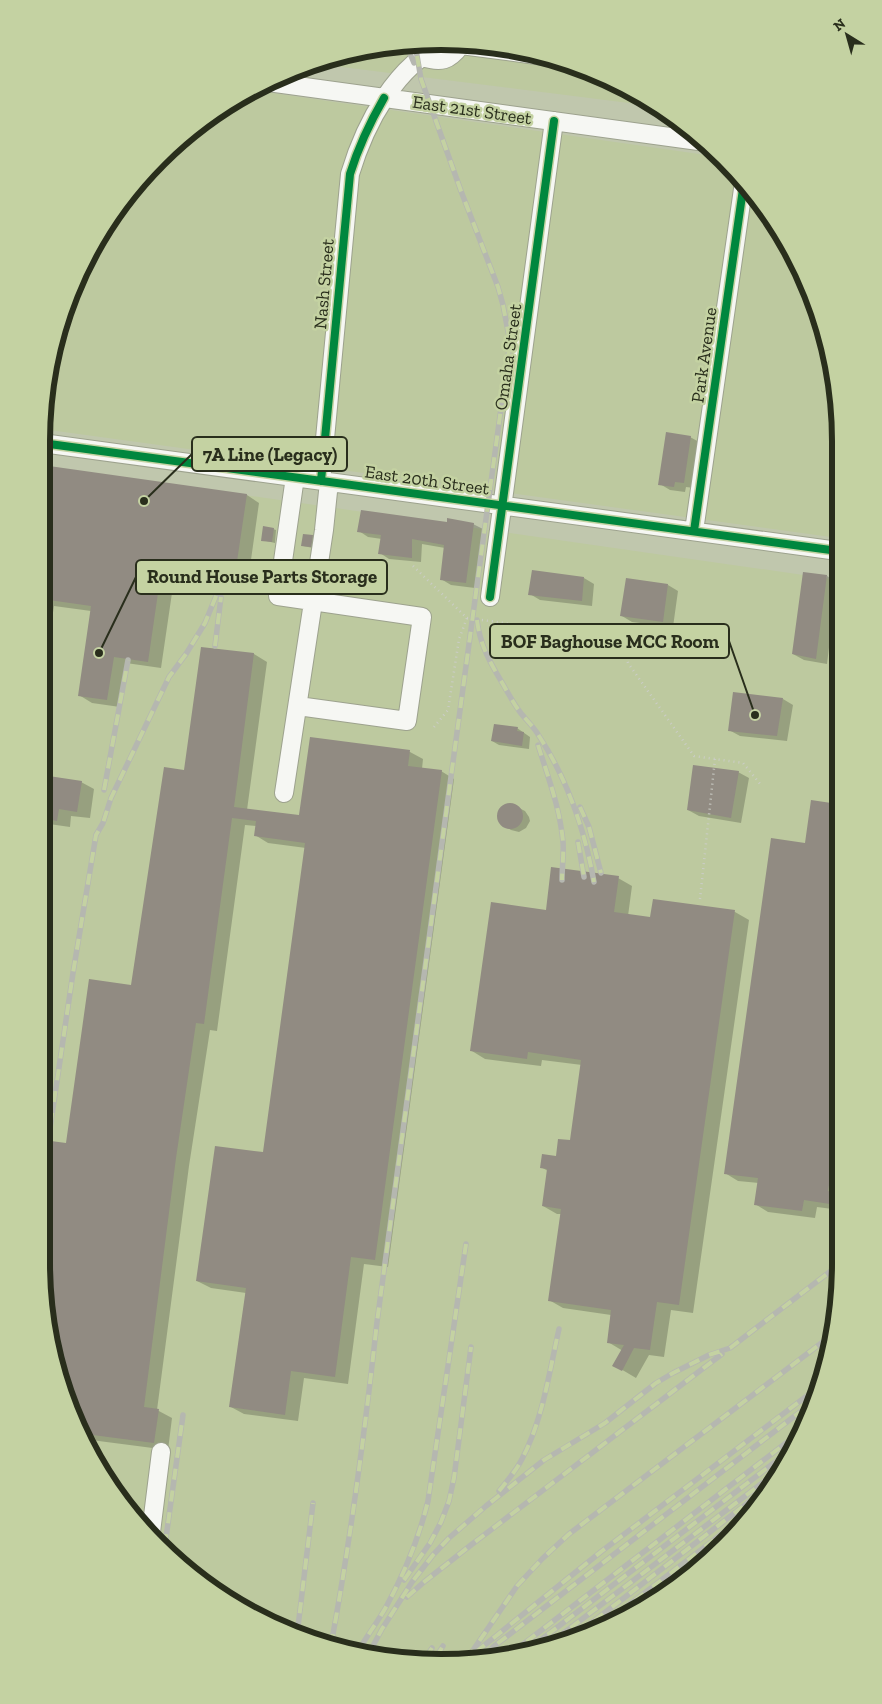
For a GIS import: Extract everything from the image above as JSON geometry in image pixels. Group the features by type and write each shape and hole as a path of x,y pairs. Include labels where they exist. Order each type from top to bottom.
{"street":[{"name":"Nash Street","path":"284,793 324,530 325,482 350,174 362,139 384,98 412,65 422,57 436,62 453,55 453,50"},
{"name":"East 21st Street","path":"282,84 690,140"},
{"name":"Omaha Street","path":"490,597 554,121"},
{"name":"Park Avenue","path":"694,531 743,192"},
{"name":"East 20th Street","path":"50,444 832,550"},
{"path":"296,478 278,596 422,616 407,721 298,706"},
{"path":"152,1526 161,1452"}],"path":[{"path":"413,566 467,618 622,639 628,663 694,756 743,763 761,785"},
{"path":"434,727 448,710 459,639 467,618"},
{"path":"700,899 715,759"}],"shaded area":[{"path":"441,50 492,53 542,63 567,71 614,90 640,104 332,66 390,53 415,51"},
{"path":"264,92 707,155 735,183 766,224 792,268 811,315 819,340 829,390 832,441 832,537 50,430 53,390 63,340 80,291 102,245 147,183 183,147 203,131"},
{"path":"50,467 832,579 832,1263 829,1314 819,1364 802,1413 780,1459 735,1521 699,1557 679,1573 636,1602 614,1614 542,1641 492,1651 467,1653 441,1654 390,1651 340,1641 315,1633 268,1614 245,1602 183,1557 147,1521 131,1501 102,1459 90,1436 63,1364 53,1314 51,1289"}],"building":[{"path":"666,432 691,436 684,483 675,482 674,487 658,485"},
{"path":"50,466 247,494 235,575 175,566 172,588 159,586 148,662 114,657 107,700 78,696 91,606 50,600"},
{"path":"361,510 447,522 447,518 474,523 466,583 440,580 444,545 412,539 412,558 378,554 381,535 357,532"},
{"path":"263,526 274,528 272,542 261,541"},
{"path":"303,534 313,535 311,547 301,546"},
{"path":"532,570 584,577 582,601 528,595"},
{"path":"803,572 827,575 816,659 792,654"},
{"path":"626,578 668,584 663,622 620,616"},
{"path":"201,647 254,653 234,807 299,815 310,737 410,750 408,766 442,770 375,1260 351,1257 335,1377 291,1371 285,1415 229,1407 246,1288 196,1281 215,1146 263,1152 305,843 254,836 256,821 232,818 204,1024 196,1023 176,1158 144,1407 159,1409 154,1443 89,1435 71,1389 63,1364 53,1314 50,1263 50,1149 51,1141 66,1143 89,979 131,985 164,767 184,770"},
{"path":"733,692 783,698 777,736 728,731"},
{"path":"494,724 518,727 517,731 524,732 522,746 491,741"},
{"path":"693,765 739,771 731,818 687,810"},
{"path":"50,776 82,781 77,812 59,809 57,821 50,820"},
{"path":"811,800 832,803 832,1166 828,1191 831,1192 830,1204 804,1200 802,1211 754,1205 758,1178 724,1174 771,838 805,843"},
{"path":"510,803 519,807 523,816 519,825 510,829 501,825 497,816 501,807"},
{"path":"551,867 619,876 614,912 650,917 653,899 735,910 679,1305 657,1302 650,1350 634,1348 622,1371 612,1366 624,1345 607,1343 611,1310 548,1301 561,1209 542,1206 547,1169 540,1168 542,1154 556,1156 558,1139 570,1140 581,1060 528,1052 527,1059 470,1051 491,902 546,910"}],"railway":[{"path":"409,51 414,63"},
{"path":"332,1638 357,1484 377,1322 510,342 498,287 421,79 416,51"},
{"path":"50,1128 96,835 103,823 111,798 169,677 205,623 223,579"},
{"path":"215,646 221,597"},
{"path":"477,620 483,647 491,662 516,706 535,730 558,770 574,806 586,844 594,882"},
{"path":"104,790 128,660"},
{"path":"538,745 559,817 563,847 562,880"},
{"path":"580,807 589,827 601,873"},
{"path":"578,842 584,877"},
{"path":"362,1645 383,1613 399,1582 416,1542 428,1501 466,1244"},
{"path":"372,1647 412,1582 433,1555 449,1538 486,1506 544,1460 605,1423 656,1383 709,1355 730,1348 832,1270"},
{"path":"499,1491 520,1463 535,1428 545,1396 559,1329"},
{"path":"471,1653 517,1586 569,1534 824,1341"},
{"path":"404,1580 430,1543 449,1501 454,1478 471,1347"},
{"path":"407,1597 471,1545 722,1354"},
{"path":"476,1652 602,1551 809,1394"},
{"path":"489,1651 800,1412"},
{"path":"166,1540 183,1415"},
{"path":"522,1645 786,1443"},
{"path":"538,1642 781,1458"},
{"path":"561,1635 766,1481"},
{"path":"589,1625 752,1500"},
{"path":"298,1627 313,1503"},
{"path":"625,1608 723,1533"},
{"path":"438,1654 443,1646"},
{"path":"428,1654 432,1648"}],"cycle path":[{"path":"321,481 350,174 365,135 384,98"},
{"path":"490,597 554,121"},
{"path":"694,531 743,192"},
{"path":"50,444 832,550"}],"place":[{"name":"7A Line (Legacy)","path":"144,501"},
{"name":"Round House Parts Storage","path":"99,653"},
{"name":"BOF Baghouse MCC Room","path":"755,715"}]}
